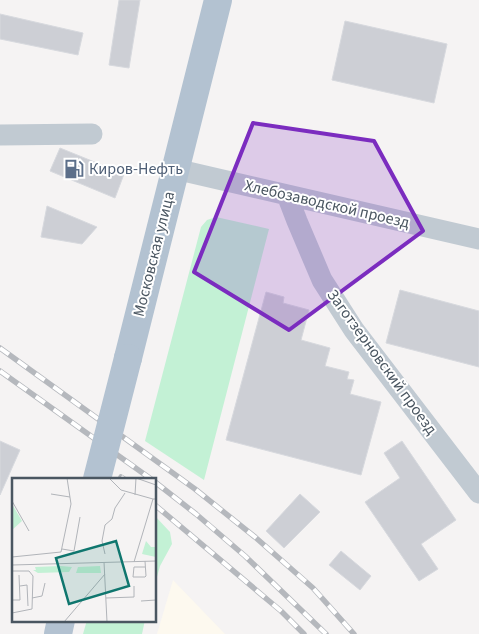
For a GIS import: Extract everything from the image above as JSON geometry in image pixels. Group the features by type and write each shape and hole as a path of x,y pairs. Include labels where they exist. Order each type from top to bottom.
{"main road":[{"name":"Московская улица","path":"97,478 218,0"}],"street":[{"path":"0,136 92,134"},
{"name":"Хлебозаводской проезд","path":"175,168 479,239"},
{"name":"Заготзерновский проезд","path":"287,194 322,280 354,330 479,493"}],"highlighted area":[{"path":"253,123 374,141 423,231 289,330 194,272"}],"shaded area":[{"path":"173,580 225,634 157,634"}],"green space":[{"path":"216,217 269,229 204,480 145,441 201,227 207,220"},
{"path":"156,517 170,532 172,544 160,566 156,580"},
{"path":"86,622 145,622 142,634 83,634"}],"building":[{"path":"119,0 140,0 129,68 109,65"},
{"path":"0,14 83,33 78,55 0,39"},
{"path":"345,21 447,44 434,103 332,80"},
{"path":"60,148 124,174 115,198 50,171"},
{"path":"47,206 97,227 82,244 41,237"},
{"path":"400,290 479,311 479,367 386,343"},
{"path":"266,292 284,297 283,303 309,310 301,340 330,348 325,366 349,372 347,379 354,380 350,394 381,402 361,475 226,440"},
{"path":"0,441 20,450 0,495"},
{"path":"402,441 456,520 421,544 438,569 419,581 365,502 400,478 384,453"},
{"path":"300,494 320,512 284,548 266,531"},
{"path":"341,551 371,576 360,590 329,565"}],"railway":[{"path":"0,348 195,489 255,537 313,588 354,634"},
{"path":"0,371 150,478"},
{"path":"156,483 245,556 326,634"},
{"path":"156,506 281,611 304,634"}],"place":[{"name":"Киров-Нефть","path":"74,169"}]}
